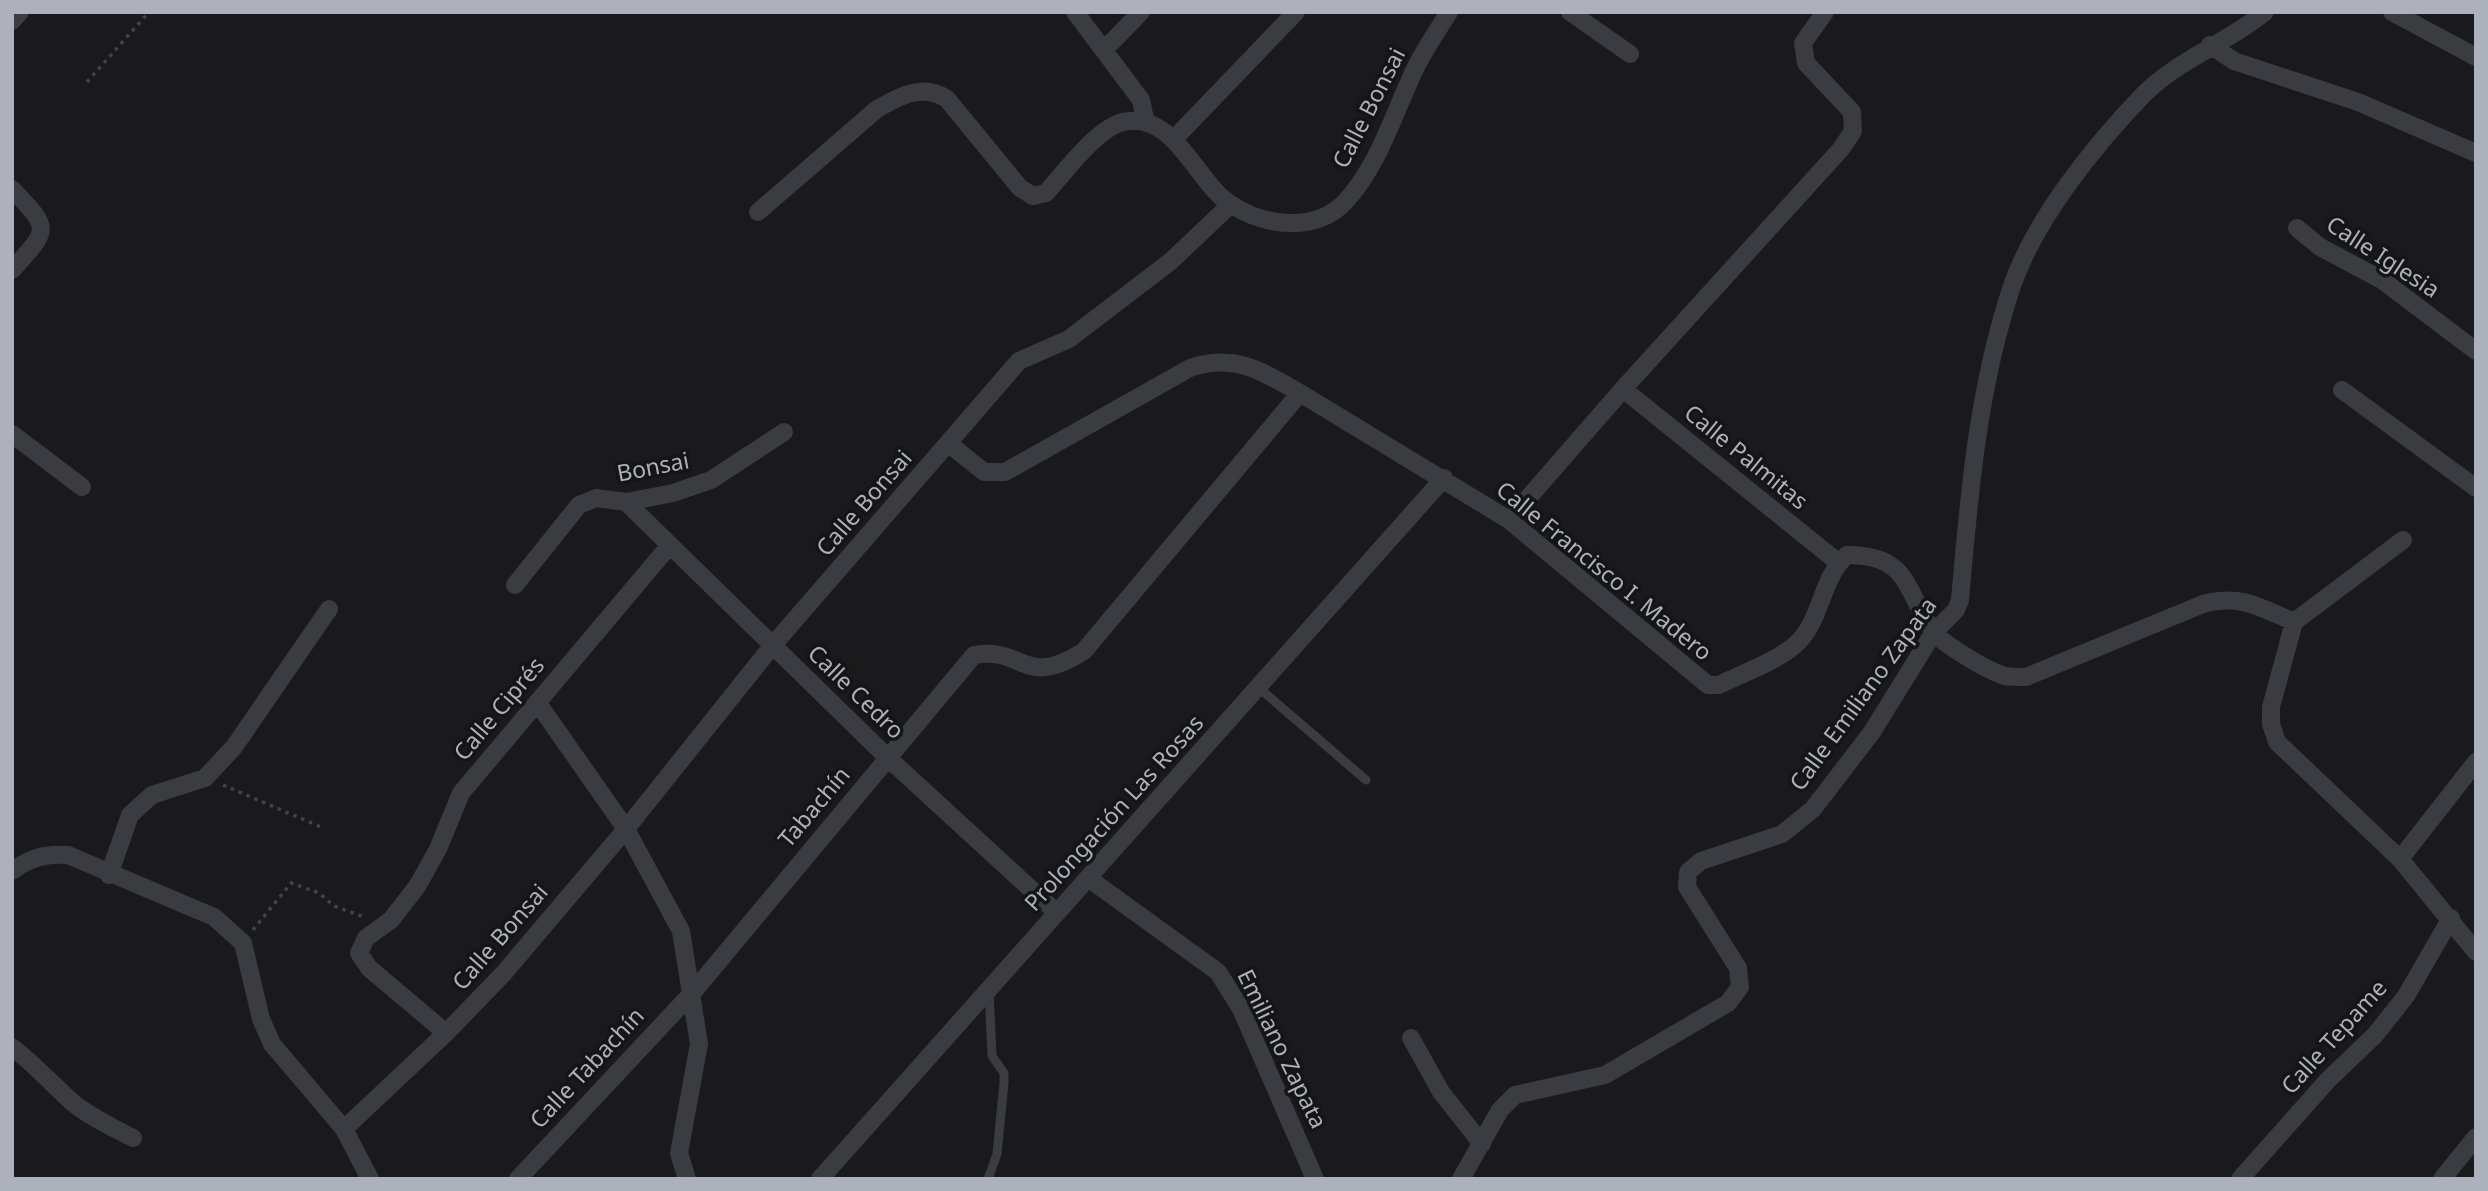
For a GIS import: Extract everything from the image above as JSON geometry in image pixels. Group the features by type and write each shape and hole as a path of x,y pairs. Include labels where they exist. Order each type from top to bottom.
{"street":[{"path":"12,21 20,12"},
{"path":"1075,12 1141,100 1146,123"},
{"path":"1105,49 1141,12"},
{"path":"1173,139 1296,12"},
{"name":"Calle Bonsai","path":"344,1129 504,974 626,829 773,645 1019,362 1069,339 1171,261 1230,205 1279,223 1310,223 1343,204 1368,173 1417,65 1449,12"},
{"path":"1570,12 1630,54"},
{"path":"1510,520 1623,389 1841,149 1853,131 1852,112 1806,63 1803,43 1825,12"},
{"name":"Calle Emiliano Zapata","path":"1461,1179 1500,1110 1515,1095 1605,1075 1728,1003 1740,987 1738,968 1687,887 1688,873 1701,861 1782,834 1813,809 1872,732 1934,632 1956,610 1972,463 2009,298 2028,250 2047,215 2145,94 2210,45 2227,40 2265,12"},
{"path":"2392,12 2476,57"},
{"path":"2210,45 2234,61 2358,102 2476,153"},
{"path":"758,212 877,109 897,97 920,90 934,91 947,99 1020,188 1033,196 1046,193 1105,130 1124,122 1146,123 1173,139 1230,205"},
{"path":"12,189 40,218 41,230 38,242 12,271"},
{"name":"Calle Iglesia","path":"2297,228 2320,247 2382,280 2476,351"},
{"name":"Calle Francisco I. Madero","path":"948,443 984,472 1005,471 1189,368 1211,361 1237,362 1267,374 1300,393 1510,520 1708,685 1719,685 1796,645 1806,631 1839,563"},
{"name":"Calle Palmitas","path":"1623,389 1839,563"},
{"path":"2342,390 2476,488"},
{"name":"Tabachín","path":"693,992 974,655 995,652 1038,669 1062,665 1084,650 1300,393"},
{"name":"Bonsai","path":"514,584 579,505 596,498 626,502 673,493 711,480 784,432"},
{"path":"12,434 82,487"},
{"name":"Prolongación Las Rosas","path":"820,1179 1444,478"},
{"name":"Calle Cedro","path":"626,502 887,757 1057,913"},
{"path":"2403,540 2294,622 2271,707 2271,723 2277,742 2400,859 2451,918 2476,952"},
{"name":"Calle Ciprés","path":"446,1033 369,968 359,953 366,937 391,920 418,886 438,849 461,793 670,545"},
{"path":"1839,563 1847,555 1868,555 1888,561 1905,576 1934,632 1985,668 2006,676 2026,677 2203,604 2227,597 2249,602 2294,622"},
{"path":"109,875 130,815 152,795 205,778 234,747 329,610"},
{"path":"537,702 626,829 681,931 693,992 699,1044 679,1153 687,1179"},
{"path":"2400,859 2476,762"},
{"path":"19,865 44,854 68,855 109,875 214,916 243,943 261,1019 272,1044 344,1129 370,1179"},
{"name":"Emiliano Zapata","path":"1088,878 1218,972 1241,1009 1315,1179"},
{"name":"Calle Tepame","path":"2241,1179 2328,1080 2375,1035 2406,996 2451,918"},
{"name":"Calle Tabachín","path":"524,1176 693,992"},
{"path":"1411,1038 1441,1093 1482,1144"},
{"path":"12,1047 79,1107 133,1138"},
{"path":"2442,1179 2476,1137"}],"lane":[{"path":"1259,688 1366,780"},
{"path":"988,1179 997,1154 1004,1083 1004,1073 992,1056 989,990"}],"path":[{"path":"87,82 149,12"},
{"path":"205,778 321,827"},
{"path":"243,943 291,883 319,893 334,906 357,916 391,920"}]}
